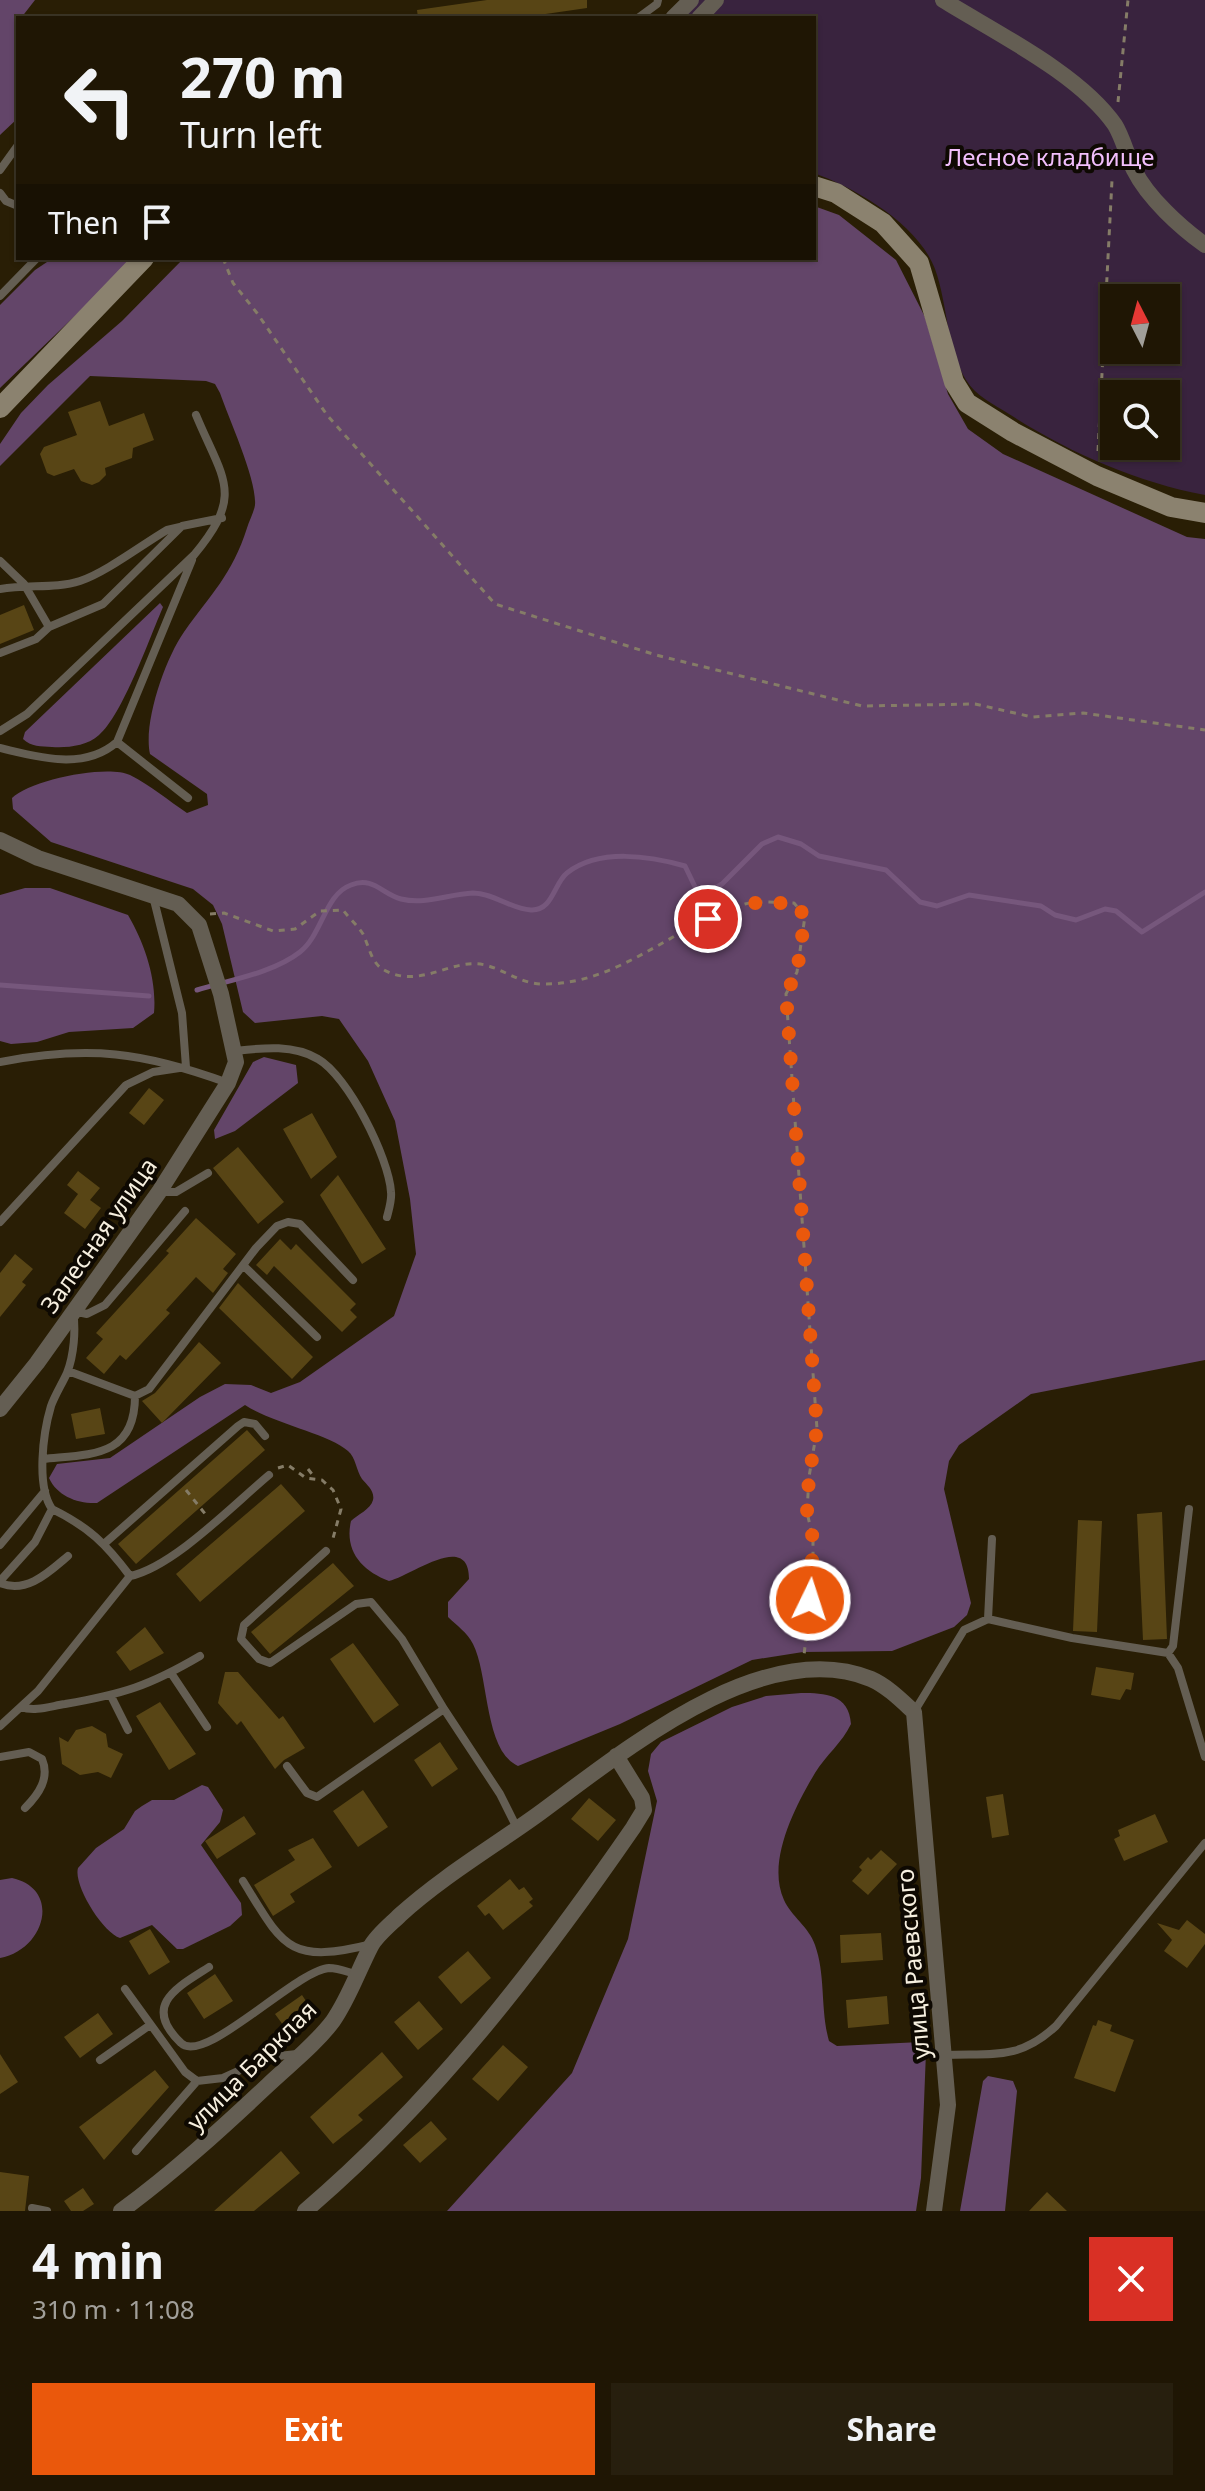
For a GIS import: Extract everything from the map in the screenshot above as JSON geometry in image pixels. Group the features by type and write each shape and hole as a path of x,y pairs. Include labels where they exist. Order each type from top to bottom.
{"main road":[{"path":"816,187 836,193 883,223 919,263 954,382 967,403 1013,432 1097,476 1171,507 1205,513"},
{"path":"0,408 142,260"}],"street":[{"path":"675,16 691,0"},
{"path":"701,16 716,0"},
{"path":"943,0 1047,63 1078,86 1116,126 1142,183 1205,245"},
{"path":"0,840 38,858 178,904 194,920"},
{"name":"Залесная улица","path":"0,1409 159,1192 228,1083 236,1062 234,1051 215,971 199,925 194,920"},
{"name":"улица Барклая","path":"121,2211 179,2168 332,2023 360,1975 372,1944 400,1915 444,1879 616,1756 696,1705 758,1679 807,1670 842,1671 872,1679 914,1712"},
{"name":"улица Раевского","path":"914,1712 948,2105 934,2211"},
{"path":"305,2211 369,2154 510,1998 633,1828 644,1810 642,1798 616,1756"}],"lane":[{"path":"641,16 658,0"},
{"path":"0,170 16,147"},
{"path":"0,193 6,201 16,205"},
{"path":"0,296 35,260"},
{"path":"0,731 27,714 194,555 222,518 225,484 196,415"},
{"path":"0,589 24,584 56,586 83,580 167,530 222,518"},
{"path":"0,653 36,639 49,627 103,604 182,526"},
{"path":"0,748 64,760 95,757 117,742 194,555"},
{"path":"0,561 24,584 49,627"},
{"path":"117,742 188,798"},
{"path":"153,895 182,1013 186,1067"},
{"path":"234,1051 267,1047 289,1049 317,1058 331,1068 355,1104 382,1158 392,1194 387,1217"},
{"path":"0,1062 39,1054 98,1051 153,1058 228,1083"},
{"path":"0,1222 126,1085 153,1072 186,1067"},
{"path":"159,1192 176,1192 208,1173"},
{"path":"130,1576 105,1543 76,1521 52,1509 45,1491 43,1459 52,1404 68,1371 75,1324 73,1311 92,1313 105,1305 185,1211"},
{"path":"68,1371 135,1396 149,1389 277,1226 288,1222 300,1224 353,1280"},
{"path":"244,1266 317,1337"},
{"path":"43,1459 106,1452 115,1446 125,1437 135,1407 135,1396"},
{"path":"105,1543 176,1477 244,1422 255,1424 265,1436"},
{"path":"0,1726 81,1640 130,1576 159,1565 269,1475"},
{"path":"0,1545 45,1491"},
{"path":"52,1509 35,1542 0,1582 8,1586 32,1583 68,1556"},
{"path":"1168,1653 1173,1646 1189,1509"},
{"path":"988,1619 992,1539"},
{"path":"326,1551 244,1625 241,1639 259,1659 270,1663 356,1604 371,1602 402,1639 500,1794 518,1829"},
{"path":"914,1712 964,1630 988,1619 1072,1638 1168,1653 1178,1668 1205,1757"},
{"path":"21,1707 37,1709 144,1687 200,1656"},
{"path":"171,1673 207,1727"},
{"path":"111,1696 128,1730"},
{"path":"287,1766 307,1793 317,1797 444,1709"},
{"path":"0,1757 17,1752 36,1754 42,1759 45,1770 43,1783 25,1808"},
{"path":"944,2055 1022,2051 1038,2043 1056,2026 1205,1843"},
{"path":"243,1881 275,1933 287,1946 311,1951 372,1944"},
{"path":"209,1967 166,1997 162,2008 168,2026 182,2045 189,2048 206,2044 233,2028 319,1970 329,1968 360,1975"},
{"path":"125,1989 185,2072 197,2081"},
{"path":"100,2060 150,2025"},
{"path":"136,2151 197,2081 223,2078 269,2057 302,2053"},
{"path":"32,2208 47,2211"}],"path":[{"path":"1116,126 1128,0"},
{"path":"1098,451 1112,180"},
{"path":"224,260 233,283 327,415 495,604 656,655 862,706 975,704 1032,717 1083,713 1205,730"},
{"path":"194,920 199,915 224,913 273,931 295,929 320,911 343,910 363,934 369,952 383,970 417,978 484,964 511,977 540,984 578,981 629,962 708,919 748,903 794,903 805,916 797,972 786,994 817,1429 807,1512 813,1539 813,1564 809,1637 803,1660 807,1670"},
{"path":"269,1475 281,1465 288,1465 306,1478 322,1480 333,1490 341,1509 336,1533 326,1551"},
{"path":"308,1469 315,1478"},
{"path":"176,1477 212,1522"}],"green space":[{"name":"Лесное кладбище","path":"697,0 1205,0 1205,495 1103,464 1032,428 980,395 970,386 959,367 939,283 927,253 901,223 867,199 816,174 816,16 682,16"}],"shaded area":[{"path":"0,0 35,0 23,16 16,16 16,120 0,135"},
{"path":"816,207 839,215 896,260 925,317 948,394 968,429 1003,454 1187,537 1205,539 1205,1360 1031,1394 959,1445 949,1461 944,1489 971,1603 967,1615 954,1627 892,1651 803,1652 752,1660 620,1724 518,1766 507,1758 493,1729 473,1644 448,1617 448,1602 469,1579 466,1565 459,1558 449,1557 389,1581 363,1566 350,1542 351,1521 370,1506 373,1494 360,1476 351,1454 339,1445 245,1405 97,1503 69,1498 57,1490 49,1478 57,1464 110,1458 200,1397 225,1384 251,1385 271,1393 300,1382 394,1316 416,1254 410,1199 395,1121 368,1061 339,1019 322,1016 255,1023 243,1012 222,924 213,905 193,889 51,842 13,809 12,798 35,785 104,771 130,775 187,813 208,805 207,794 150,754 149,741 157,692 170,658 184,632 228,572 254,508 247,465 215,384 206,381 90,376 0,466 0,444 21,413 48,385 122,321 182,260 816,260"},
{"path":"50,260 133,260 0,388 0,305 35,270"},
{"path":"160,603 163,607 135,675 117,711 99,735 83,744 64,747 36,746 23,739 25,732"},
{"path":"25,888 50,888 128,915 148,962 154,988 154,1013 133,1028 69,1032 37,1042 11,1044 0,1041 0,895"},
{"path":"264,1057 296,1065 298,1083 235,1131 215,1139 214,1130 253,1062"},
{"path":"801,1693 827,1695 841,1701 846,1706 851,1724 815,1773 792,1817 781,1851 779,1885 787,1906 815,1945 821,1969 829,2041 837,2046 921,2042 926,2052 921,2178 916,2211 447,2211 572,2073 628,1939 657,1801 648,1771 651,1754 661,1742 732,1707 766,1696"},
{"path":"202,1785 208,1787 223,1810 220,1822 201,1845 241,1903 242,1915 230,1926 183,1949 177,1949 152,1925 120,1938 98,1918 80,1885 78,1868 96,1848 124,1829 135,1811 142,1806 152,1800 174,1800"},
{"path":"12,1878 28,1884 38,1894 42,1919 28,1944 0,1958 0,1880"},
{"path":"988,2076 1013,2081 1017,2091 1005,2211 960,2211 983,2081"}],"building":[{"path":"487,0 587,0 587,8 532,16 418,16 417,10"},
{"path":"100,401 109,426 144,413 154,440 133,448 132,458 105,468 106,475 92,485 81,481 74,469 54,476 47,473 40,454 44,447 77,435 68,412"},
{"path":"24,605 34,630 0,644 0,615"},
{"path":"149,1088 164,1100 144,1125 129,1113"},
{"path":"312,1113 337,1157 311,1179 283,1129"},
{"path":"238,1147 284,1202 258,1224 213,1168"},
{"path":"78,1171 100,1188 90,1200 101,1208 85,1229 64,1213 78,1194 67,1185"},
{"path":"338,1175 386,1249 362,1264 320,1195"},
{"path":"196,1218 236,1254 223,1269 228,1273 213,1293 196,1277 166,1310 170,1313 126,1360 120,1355 104,1374 86,1358 103,1339 96,1333 169,1253 166,1251"},
{"path":"280,1239 291,1250 296,1244 356,1304 350,1310 357,1317 342,1332 274,1266 267,1275 256,1265"},
{"path":"15,1254 33,1269 22,1282 26,1285 0,1317 0,1273"},
{"path":"238,1283 313,1357 292,1379 219,1308"},
{"path":"199,1342 221,1363 162,1423 142,1401 155,1393"},
{"path":"100,1408 105,1434 76,1439 71,1414"},
{"path":"247,1430 265,1450 136,1564 118,1544"},
{"path":"281,1484 305,1511 200,1602 176,1574"},
{"path":"1162,1512 1167,1639 1143,1640 1137,1514"},
{"path":"1078,1520 1102,1521 1097,1632 1073,1631"},
{"path":"333,1563 354,1586 270,1654 251,1632"},
{"path":"145,1627 164,1653 130,1671 116,1652"},
{"path":"353,1643 399,1705 374,1723 330,1659"},
{"path":"1096,1667 1134,1673 1131,1690 1126,1689 1120,1700 1091,1695"},
{"path":"225,1672 238,1672 279,1719 283,1716 305,1748 275,1769 241,1721 237,1725 218,1703"},
{"path":"160,1702 196,1754 169,1770 136,1716"},
{"path":"92,1726 106,1734 108,1747 123,1754 111,1778 98,1772 80,1775 62,1764 59,1737 68,1742 76,1730"},
{"path":"440,1742 458,1769 432,1787 414,1760"},
{"path":"363,1790 388,1827 358,1847 333,1811"},
{"path":"1003,1794 1009,1835 992,1838 986,1797"},
{"path":"589,1798 616,1820 598,1841 571,1819"},
{"path":"1155,1814 1168,1842 1124,1861 1114,1839 1120,1836 1118,1830"},
{"path":"244,1816 256,1834 217,1859 205,1841"},
{"path":"313,1838 332,1867 290,1894 295,1902 273,1916 254,1885 295,1860 288,1850"},
{"path":"881,1850 897,1864 868,1895 852,1881 868,1857 871,1860"},
{"path":"510,1879 519,1890 524,1887 533,1899 529,1902 533,1906 503,1930 489,1913 485,1916 477,1906"},
{"path":"1187,1920 1205,1934 1205,1944 1187,1968 1164,1951 1172,1940 1157,1923 1179,1930"},
{"path":"150,1929 170,1962 149,1975 129,1941"},
{"path":"881,1933 883,1960 841,1963 840,1935"},
{"path":"468,1951 491,1978 461,2004 438,1977"},
{"path":"215,1974 233,2001 204,2019 187,1993"},
{"path":"302,1995 310,2007 283,2025 275,2014"},
{"path":"887,1996 889,2024 848,2028 846,2000"},
{"path":"419,2001 443,2029 418,2050 394,2022"},
{"path":"98,2013 113,2034 80,2058 64,2037"},
{"path":"1098,2020 1112,2025 1110,2031 1134,2040 1115,2092 1074,2078 1093,2025 1096,2026"},
{"path":"503,2045 528,2067 498,2101 472,2079"},
{"path":"382,2052 403,2077 358,2115 363,2120 333,2144 310,2117"},
{"path":"0,2054 18,2082 0,2094"},
{"path":"155,2070 169,2087 104,2160 79,2127"},
{"path":"431,2121 447,2139 420,2163 403,2145"},
{"path":"281,2151 300,2173 254,2211 214,2211"},
{"path":"0,2172 29,2176 25,2211 0,2211"},
{"path":"83,2188 94,2204 83,2211 71,2211 64,2201"},
{"path":"1047,2192 1067,2211 1029,2211"}],"waterway":[{"path":"197,990 251,975 300,952 314,936 335,897 351,885 371,884 394,897 410,901 473,893 531,910 544,906 567,873 580,865 625,856 685,866 697,891 710,891 722,884 762,844 778,837 801,844 819,856 886,870 920,902 937,906 969,895 1041,906 1055,915 1076,920 1105,909 1116,911 1142,932 1205,892"},
{"path":"0,985 149,996"}],"route":[{"path":"708,919 748,903 794,903 805,916 797,972 786,994 817,1429 807,1512 813,1539 810,1600"}]}
